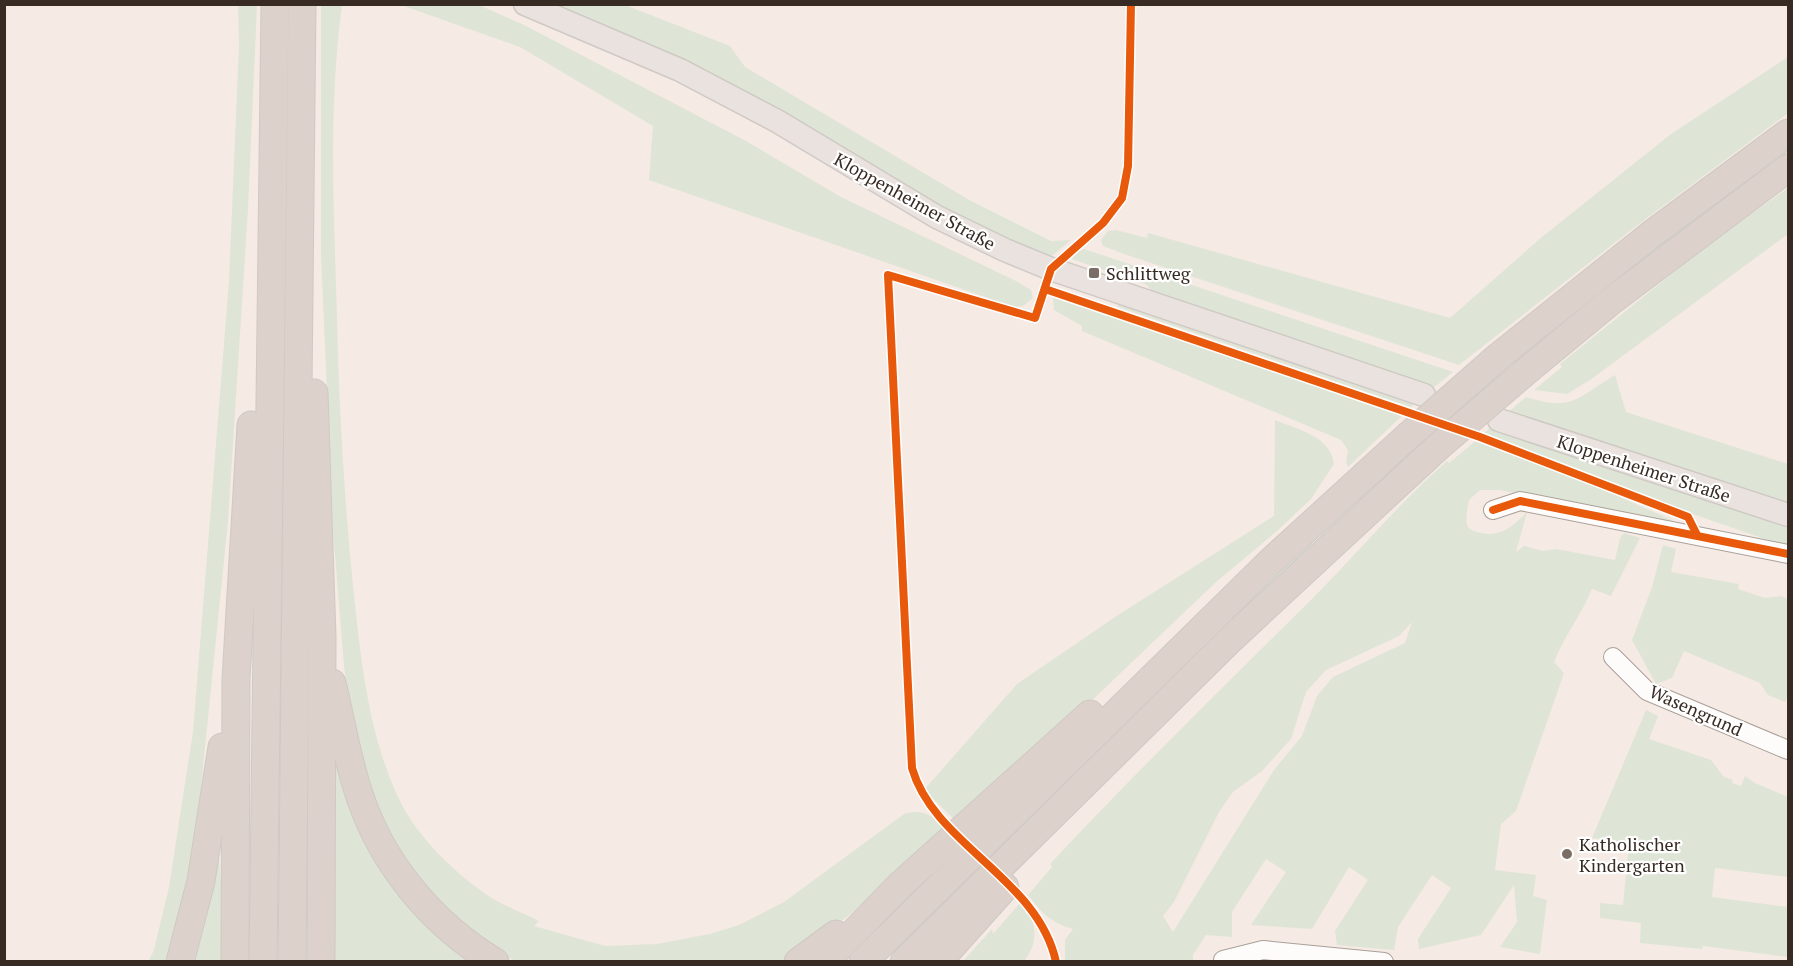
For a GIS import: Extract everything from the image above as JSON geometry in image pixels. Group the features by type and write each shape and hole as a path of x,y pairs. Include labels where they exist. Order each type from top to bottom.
{"highway":[{"path":"263,962 274,4"},
{"path":"292,962 302,4"},
{"path":"863,962 954,854 979,831 1098,706 1126,702 1270,562 1499,356 1649,236 1788,133"},
{"path":"904,962 990,890 1099,771 1248,624 1438,447 1610,302 1788,168"},
{"path":"299,264 311,333 322,637 321,962"},
{"path":"235,962 236,679 252,400 270,321"},
{"path":"322,637 353,773 376,834 396,869 422,903 460,938 495,962"},
{"path":"180,962 201,881 225,717 236,679"},
{"path":"798,962 899,886 954,854"},
{"path":"825,962 899,886"},
{"path":"938,962 990,890"}],"main road":[{"name":"Kloppenheimer Straße","path":"525,4 680,70 777,121 937,217 1005,250 1052,269 1424,395"},
{"name":"Kloppenheimer Straße","path":"1499,420 1788,515"}],"street":[{"path":"1493,510 1520,501 1788,554"},
{"name":"Wasengrund","path":"1613,657 1647,691 1788,750"},
{"path":"1223,960 1263,950 1384,962"}],"green space":[{"path":"238,5 257,5 248,209 228,521 200,797 197,850 170,961 148,962 154,950 169,887 193,732 229,281 239,45"},
{"path":"321,5 342,5 333,122 334,200 341,419 353,586 363,670 373,724 401,803 428,843 465,878 490,897 539,921 534,926 605,946 657,944 710,934 739,925 784,902 904,814 916,812 926,814 944,828 887,883 847,917 804,948 781,961 514,961 471,933 416,880 376,809 353,728 344,666 333,530 321,255"},
{"path":"401,5 479,5 524,25 746,141 841,197 1016,281 1031,290 1033,298 1023,306 1014,307 649,180 653,126 520,47"},
{"path":"548,5 625,5 730,46 745,67 971,201 1051,241 1071,240 1049,258 1009,243"},
{"path":"1788,57 1788,113 1631,230 1459,365 1127,255 1103,246 1101,240 1108,231 1116,230 1147,238 1148,233 1450,318 1542,237 1671,134"},
{"path":"1788,146 1788,155 1519,364 1511,360 1582,302"},
{"path":"1788,188 1788,234 1590,380 1567,394 1534,390 1562,367 1560,364 1710,243"},
{"path":"1084,249 1453,372 1432,389 1155,296 1147,285 1072,259 1077,252"},
{"path":"1053,297 1404,414 1348,467 1346,462 1348,450 1341,440 1082,331 1082,326 1054,310"},
{"path":"1123,303 1416,402 1411,407 1116,306"},
{"path":"1615,375 1626,412 1788,464 1788,508 1506,414 1526,397 1555,403 1574,400"},
{"path":"1275,420 1312,435 1326,446 1331,454 1334,464 1311,499 1215,583 1085,707 954,819 924,790 1017,684 1118,615 1274,516"},
{"path":"1491,427 1788,528 1788,547 1632,493 1484,433"},
{"path":"1478,439 1531,458 1672,520 1672,526 1500,490 1480,490 1469,500 1466,515 1468,526 1472,530 1485,534 1505,530 1527,512 1516,552 1524,546 1543,551 1556,549 1615,560 1620,538 1624,533 1640,538 1611,596 1592,589 1558,652 1554,662 1564,673 1516,811 1501,824 1495,870 1536,875 1533,896 1547,900 1540,954 1500,947 1517,922 1514,885 1481,935 1419,949 1418,939 1451,888 1432,875 1398,927 1394,950 1337,945 1335,931 1368,880 1349,867 1312,929 1251,925 1286,872 1266,859 1232,912 1232,937 1206,935 1193,955 1193,962 1065,961 1065,940 1073,929 1047,916 1028,895 1052,867 1050,864 1146,764 1327,584 1411,495 1447,461 1449,463","holes":["1412,622 1405,643 1333,677 1317,696 1302,736 1274,770 1173,932 1163,916 1174,902 1219,812 1233,792 1262,771 1291,739 1306,692 1326,670 1399,636"]},
{"path":"1311,542 1312,544 1291,569 1002,853 996,847 1136,707"},
{"path":"1663,545 1676,549 1671,572 1739,584 1738,589 1765,598 1781,596 1788,599 1788,696 1785,702 1768,695 1760,683 1684,651 1672,678 1656,684 1632,640 1652,587"},
{"path":"1646,710 1658,716 1649,739 1711,760 1724,777 1733,780 1732,783 1741,786 1745,776 1755,783 1788,797 1788,877 1715,868 1712,897 1788,907 1788,957 1703,946 1702,949 1640,943 1641,923 1600,918 1600,903 1623,905 1629,843 1592,838"},
{"path":"333,724 351,792 479,961 331,962"},
{"path":"219,857 222,896 222,961 189,962"},
{"path":"1020,903 1030,917 1034,932 1032,947 1024,961 963,961 992,929 993,934"}],"cycle path":[{"path":"1056,962 1046,933 1029,907 941,819 924,795 912,768 888,275 1035,318 1051,269 1103,223 1122,198 1128,166 1131,4"},
{"path":"1045,289 1480,437 1688,517 1697,535"},
{"path":"1493,510 1520,501 1788,554"}],"place":[{"name":"Schlittweg","path":"1094,273"},
{"name":"Katholischer Kindergarten","path":"1567,854"}]}
